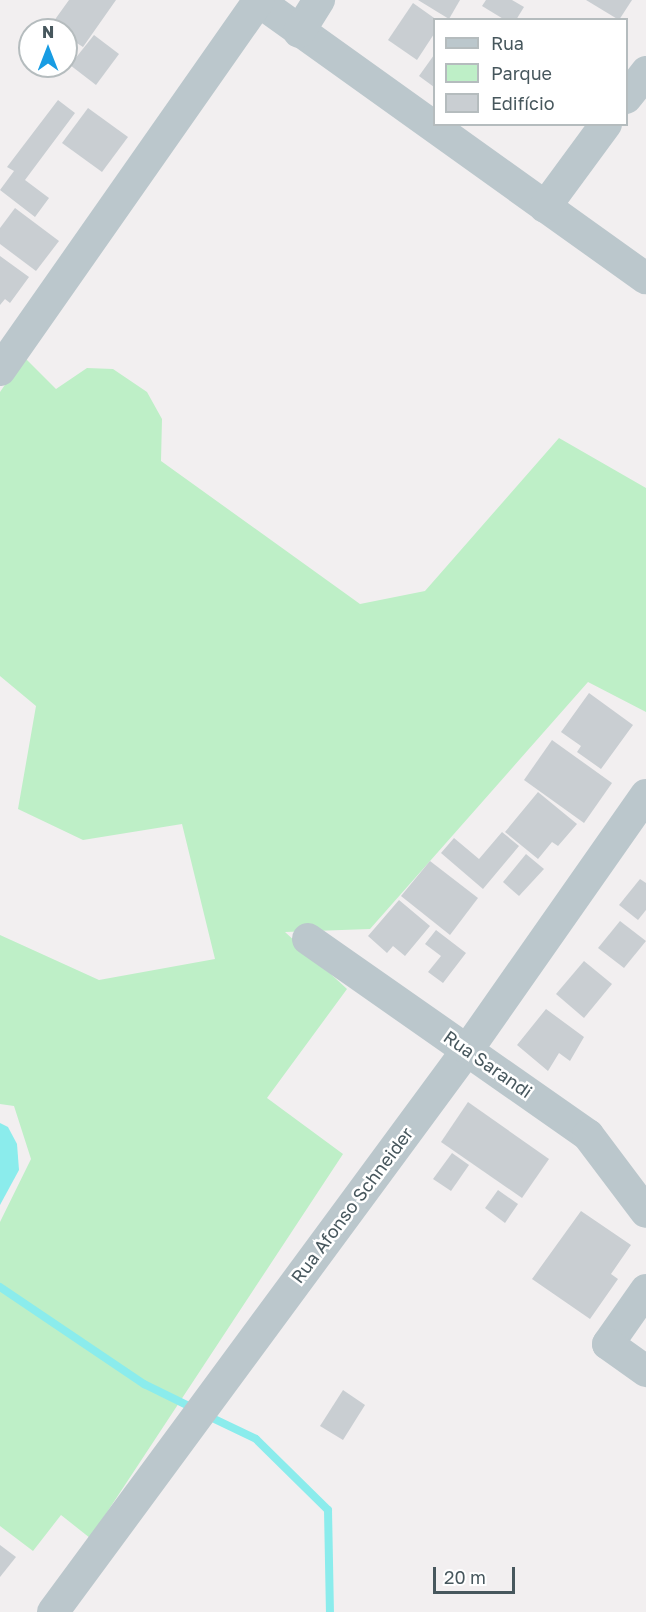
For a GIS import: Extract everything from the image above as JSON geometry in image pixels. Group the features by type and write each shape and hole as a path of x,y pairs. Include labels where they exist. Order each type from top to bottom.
{"street":[{"path":"299,32 319,0"},
{"path":"0,370 257,1 646,278"},
{"path":"628,97 646,72"},
{"path":"545,207 605,126"},
{"name":"Rua Afonso Schneider","path":"53,1612 468,1049 646,795"},
{"name":"Rua Sarandi","path":"308,939 588,1135 646,1212"},
{"path":"646,1290 608,1344 646,1371"}],"green space":[{"path":"24,357 56,389 87,368 113,369 147,392 162,419 161,461 360,604 425,591 559,438 646,488 646,712 588,682 370,929 285,932 347,989 267,1098 343,1154 90,1538 61,1515 33,1551 0,1526 0,1222 31,1159 14,1106 0,1104 0,935 99,980 215,959 182,824 83,840 18,809 36,706 0,676 0,392"}],"water":[{"path":"0,1123 8,1127 17,1144 19,1170 0,1205"}],"building":[{"path":"69,0 116,0 83,47 78,44 78,18 56,18"},
{"path":"418,0 460,0 450,18"},
{"path":"486,0 512,0 524,7 517,18 502,18 482,6"},
{"path":"586,0 632,0 620,18 616,18"},
{"path":"413,3 434,18 433,36 417,60 388,40"},
{"path":"94,35 119,54 96,85 78,71 78,55"},
{"path":"433,56 433,86 419,76"},
{"path":"58,100 75,113 25,180 49,198 35,217 0,190 14,171 7,167"},
{"path":"88,108 128,137 102,172 62,143"},
{"path":"15,208 59,241 36,271 0,244 0,228"},
{"path":"0,256 29,277 10,303 5,299 0,305"},
{"path":"589,693 633,725 601,769 577,752 581,746 561,732"},
{"path":"552,740 612,783 584,823 524,780"},
{"path":"538,792 577,824 558,846 552,842 538,859 505,832"},
{"path":"502,832 519,846 483,889 441,853 454,838 479,859"},
{"path":"526,854 544,869 519,896 503,882"},
{"path":"430,861 478,898 450,935 401,896"},
{"path":"640,879 646,883 646,910 638,920 619,905"},
{"path":"399,900 430,926 405,956 393,946 387,953 368,936"},
{"path":"620,921 646,941 624,968 598,948"},
{"path":"436,930 466,953 443,983 428,972 441,956 425,944"},
{"path":"584,961 612,984 584,1018 556,994"},
{"path":"546,1009 584,1037 570,1061 559,1053 548,1071 517,1045"},
{"path":"468,1102 549,1159 522,1198 441,1142"},
{"path":"452,1153 469,1165 451,1191 433,1179"},
{"path":"498,1190 518,1204 505,1223 485,1208"},
{"path":"581,1211 631,1245 611,1274 618,1279 590,1319 532,1279"},
{"path":"343,1390 365,1405 343,1440 320,1426"},
{"path":"0,1545 16,1557 0,1577"}],"waterway":[{"path":"0,1287 144,1384 195,1409"},
{"path":"206,1415 256,1439 328,1510 330,1612"}]}
